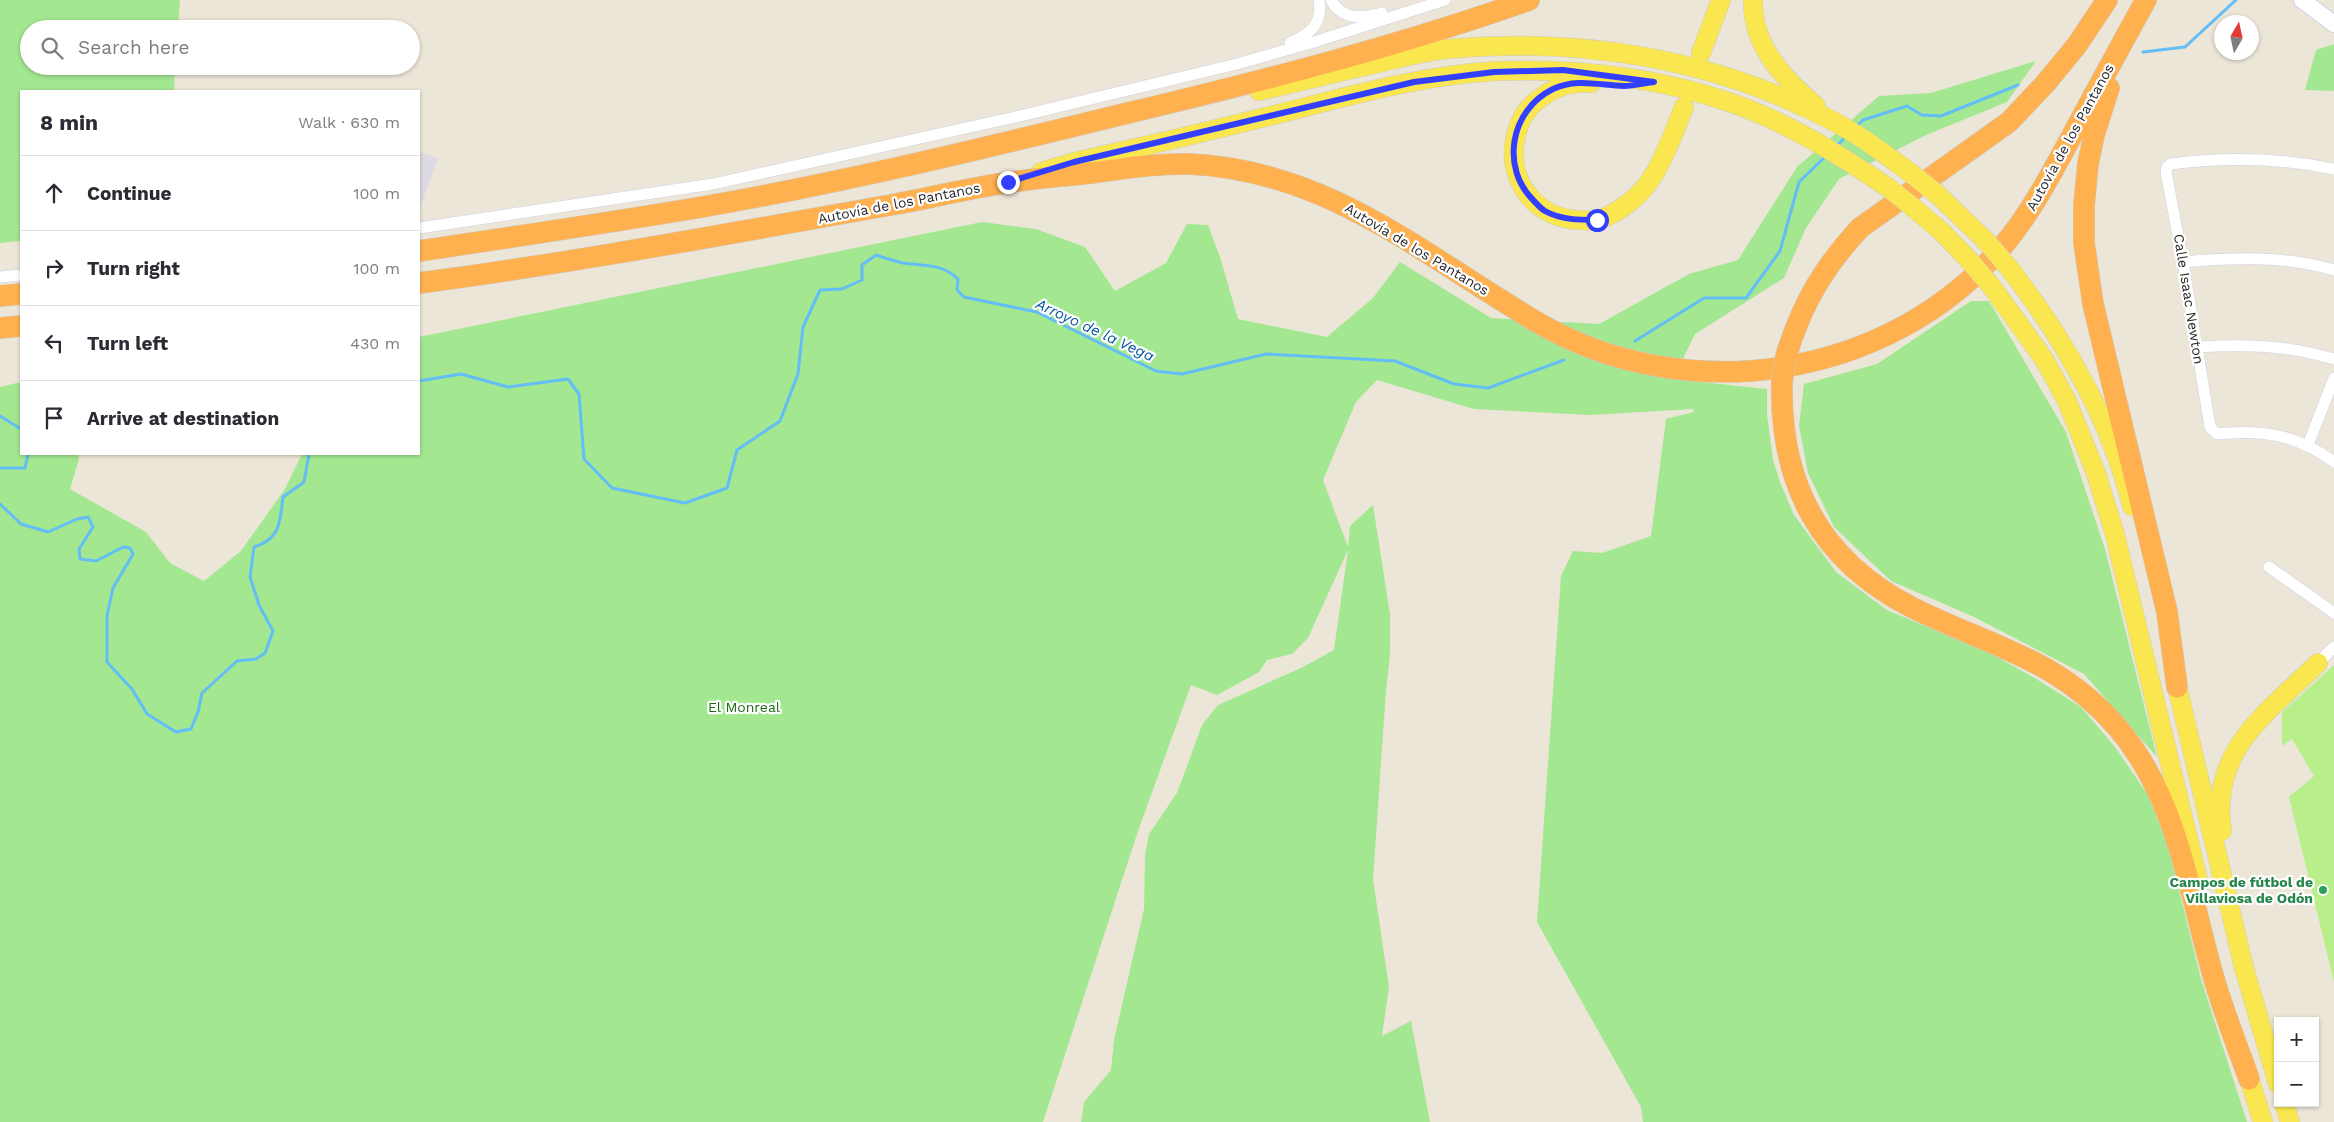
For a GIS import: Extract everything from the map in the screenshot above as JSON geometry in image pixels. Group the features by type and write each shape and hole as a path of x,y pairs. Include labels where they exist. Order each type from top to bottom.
{"highway":[{"path":"420,251 703,207 969,152 1248,84 1468,22 1528,0"},
{"path":"2108,0 2077,45 2046,84 2009,122 1860,228 1821,274 1805,304 1786,356 1782,381 1783,428 1787,453 1798,489 1814,520 1840,554 1875,586 1906,604 2011,650 2044,666 2065,680 2096,705 2117,727 2136,752 2161,796 2174,832 2211,971 2249,1079"},
{"name":"Autovía de los Pantanos","path":"420,283 630,252 1008,182 1158,164 1193,164 1247,171 1328,196 1359,212 1541,325 1591,347 1664,369 1694,372 1756,372 1792,366 1863,346 1892,332 1936,306 1972,279 2003,246 2049,179 2146,0"},
{"path":"2155,0 2105,96 2088,164 2084,205 2084,243 2093,304 2167,612 2177,687"},
{"path":"0,296 20,294"},
{"path":"0,328 20,326"}],"main road":[{"path":"1701,53 1721,0"},
{"path":"1753,0 1756,28 1766,52 1784,76 1832,120"},
{"path":"969,152 1056,138 1394,59 1446,50 1508,46 1561,46 1611,50 1686,64 1761,89 1832,120 1867,142 1937,194 1987,242 2010,269 2042,311 2063,344 2105,427 2128,492 2244,968 2274,1070"},
{"path":"1008,182 1074,162 1414,82 1494,72 1563,70 1654,82 1734,104 1843,157 1890,189 1942,232 1992,287 2044,359 2066,401 2096,474 2115,535 2210,935 2249,1079 2263,1122"},
{"path":"1654,82 1626,86 1575,82 1552,89 1530,105 1518,127 1513,152 1515,173 1526,194 1544,211 1568,219 1597,220 1620,209 1640,193 1660,162 1684,107"},
{"path":"2244,968 2219,812 2225,772 2233,753 2249,731 2318,663"},
{"path":"2285,1107 2290,1122"}],"street":[{"path":"1237,64 1308,35 1319,20 1321,11 1319,0"},
{"path":"1332,0 1343,14 1361,17 1440,0"},
{"path":"420,228 713,184 1011,118 1237,64 1314,42 1445,0"},
{"path":"2302,0 2334,24"},
{"name":"Calle Isaac Newton","path":"2308,445 2288,438 2267,434 2217,434 2210,427 2166,172 2167,167 2171,164 2192,161 2259,160 2334,169"},
{"path":"2183,262 2230,257 2266,259 2334,270"},
{"path":"0,277 20,274"},
{"path":"2196,347 2260,344 2287,347 2334,359"},
{"path":"2334,378 2308,445 2334,462"},
{"path":"2269,566 2334,613"},
{"path":"2318,663 2334,647"}],"shaded area":[{"path":"420,151 438,159 420,204"}],"green space":[{"path":"0,0 180,0 179,20 20,20 20,75 175,75 174,90 20,90 20,241 0,243"},
{"path":"2334,44 2334,91 2305,90 2316,50"},
{"name":"El Monreal","path":"2036,61 2007,102 1926,135 1839,179 1806,228 1784,278 1695,334 1673,379 1767,389 1767,414 1773,460 1780,482 1794,515 1836,572 1887,610 1994,655 2038,680 2081,707 2115,747 2148,795 2168,846 2201,979 2247,1122 1643,1122 1641,1107 1537,922 1561,576 1573,551 1602,553 1651,536 1666,419 1694,412 1693,409 1590,415 1474,409 1377,380 1356,402 1323,480 1348,547 1350,526 1373,505 1390,614 1390,654 1373,879 1389,987 1382,1036 1411,1021 1430,1122 1081,1122 1084,1102 1111,1070 1114,1040 1144,909 1145,855 1149,834 1177,793 1202,725 1218,705 1301,668 1334,650 1348,550 1308,638 1292,654 1267,660 1259,672 1217,695 1191,685 1138,831 1043,1122 0,1122 0,387 20,382 20,455 78,455 79,459 70,489 146,532 170,563 204,581 241,551 285,489 302,455 420,455 420,337 982,222 1036,229 1085,247 1115,291 1166,263 1187,224 1208,225 1220,257 1238,319 1327,337 1373,298 1400,262 1491,318 1599,324 1689,274 1738,260 1797,167 1879,96 1931,93"},
{"path":"1971,301 1989,301 2066,432 2105,549 2157,757 2084,674 1972,616 1891,581 1834,527 1808,473 1799,426 1804,384 1877,364"},
{"name":"Campos de fútbol de Villaviosa de Odón","path":"2334,665 2334,982 2289,797 2314,776 2292,739 2282,746 2282,712"}],"waterway":[{"name":"Arroyo de la Vega","path":"2143,52 2185,47 2236,0"},
{"path":"1857,126 1863,120 1907,106 1922,115 1941,116 2018,85"},
{"path":"1835,147 1847,136"},
{"path":"1635,341 1704,298 1746,298 1780,251 1799,182 1827,155"},
{"name":"Arroyo de la Vega","path":"420,381 461,374 508,387 568,379 579,394 584,459 612,488 685,503 727,488 737,450 780,421 798,374 803,327 820,290 842,289 862,280 862,265 876,255 903,263 932,266 945,270 958,279 957,290 964,297 1037,312 1156,371 1182,374 1266,354 1395,361 1454,384 1488,388 1564,360"},
{"name":"Arroyo de la Vega","path":"0,416 20,428"},
{"name":"Arroyo de la Vega","path":"0,468 25,468 28,455"},
{"name":"Arroyo de la Vega","path":"0,504 21,524 48,532 77,519 88,517 93,527 79,549 80,559 96,561 123,547 130,548 133,554 113,588 107,616 107,662 132,689 147,714 176,732 191,729 198,712 202,693 237,661 256,659 265,653 273,631 259,605 250,577 254,547 270,539 278,528 283,497 304,482 309,455"}],"place":[{"name":"Campos de fútbol de Villaviosa de Odón","path":"2323,890"}],"route":[{"path":"1008,182 1074,162 1414,82 1494,72 1563,70 1654,82 1626,86 1575,82 1552,89 1530,105 1518,127 1513,152 1515,173 1526,194 1544,211 1568,219 1597,220"}]}
